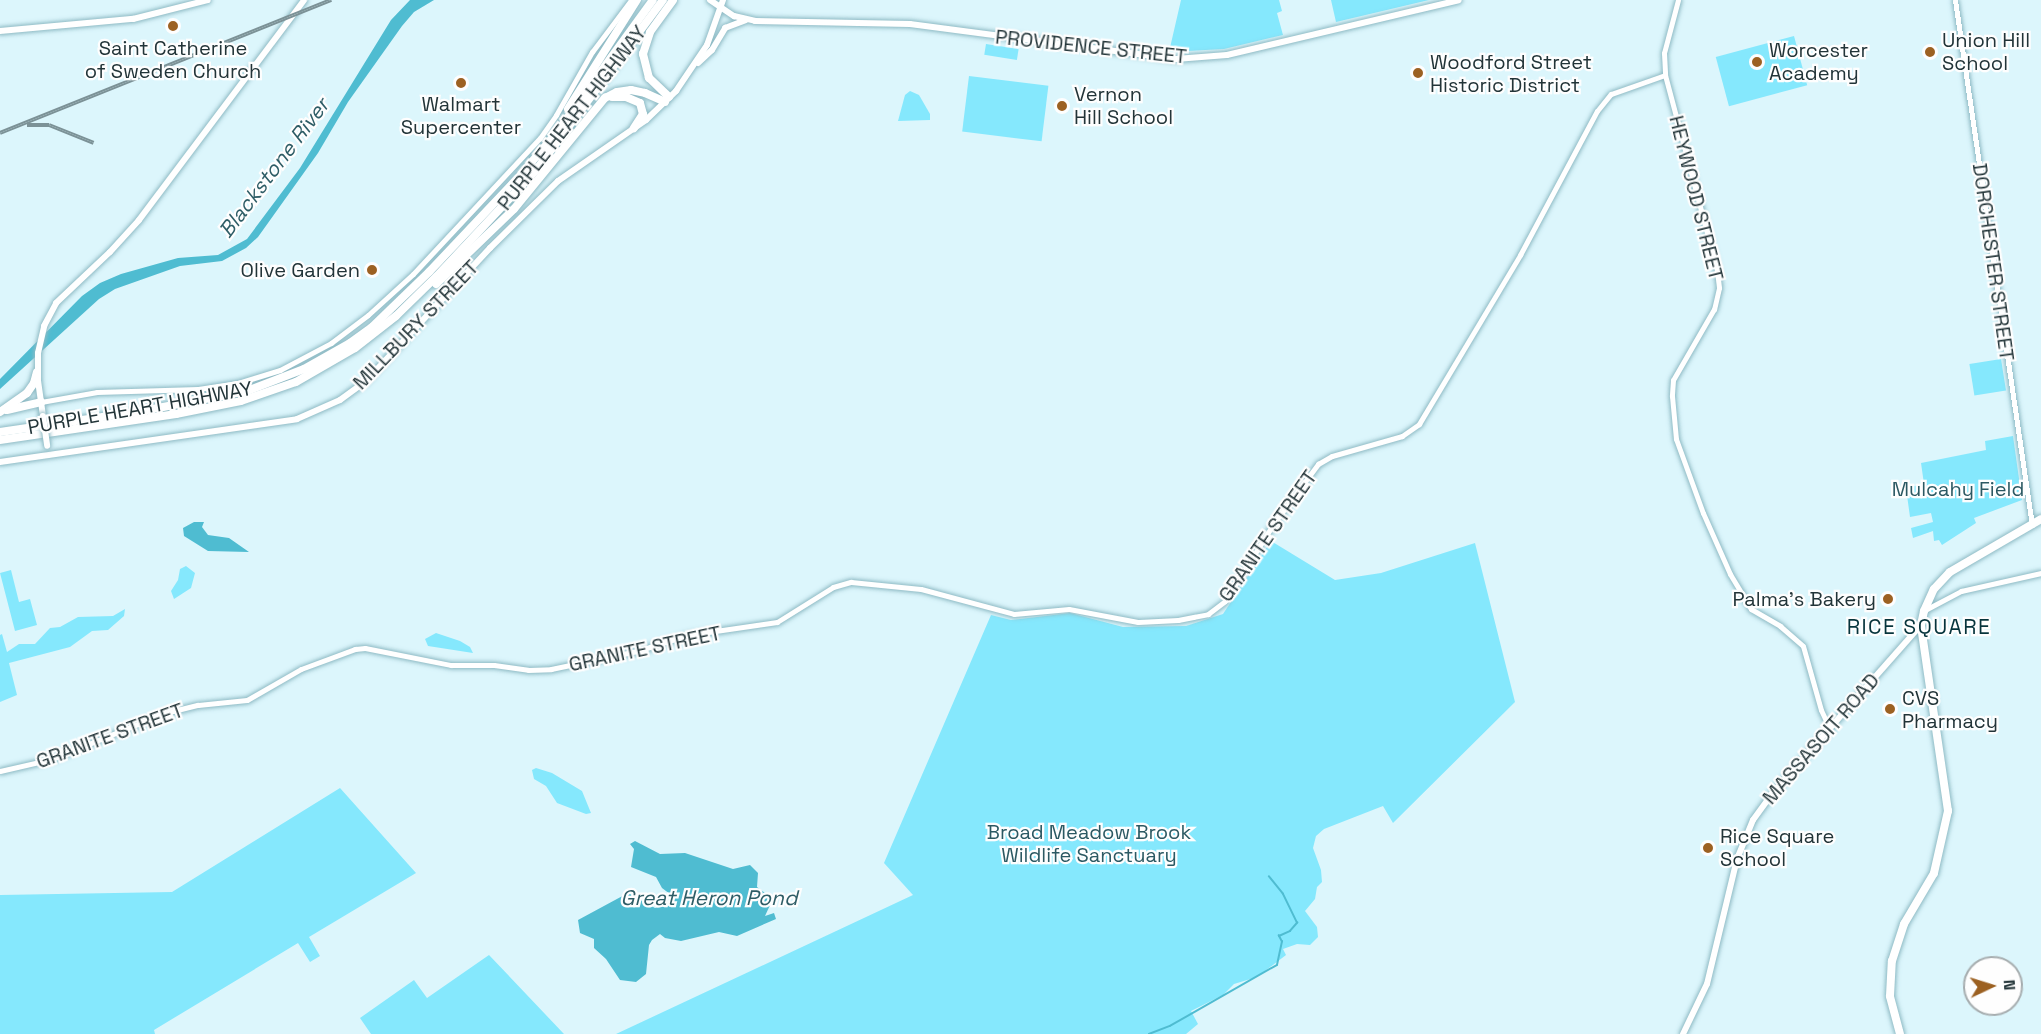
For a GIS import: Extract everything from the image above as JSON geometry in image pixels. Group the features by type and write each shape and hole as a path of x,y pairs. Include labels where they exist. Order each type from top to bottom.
{"highway":[{"path":"535,158 637,0"},
{"name":"PURPLE HEART HIGHWAY","path":"0,432 219,398 265,385 320,362 372,327 394,307 535,158 653,0"},
{"name":"PURPLE HEART HIGHWAY","path":"0,440 176,414 241,401 296,382 356,348 396,316 494,218 537,169 663,0"},
{"path":"667,100 649,78 643,54 650,32 673,0"},
{"path":"396,316 445,276 497,227 549,169 605,98 617,92 631,90 667,100"},
{"path":"605,98 626,97 640,104 643,114 634,128"},
{"path":"0,412 27,393 34,383 37,372"},
{"path":"0,412 41,402"},
{"path":"1900,1034 1890,996 1892,961 1905,924 1934,873 1948,811 1921,625 1924,611 1934,590 1950,572 2041,519"}],"main road":[{"path":"0,31 133,19 208,0"},
{"path":"49,455 37,372 39,343 51,310 68,290 110,252 139,220 304,0"},
{"name":"PROVIDENCE STREET","path":"710,0 746,20 910,24 1131,55 1194,59 1241,52 1459,0"},
{"path":"718,0 721,8"},
{"name":"MILLBURY STREET","path":"0,462 297,419 326,408 366,381 490,248 558,181 586,159 634,128 667,100 695,66 711,37 723,0"},
{"path":"695,66 712,50 725,28 746,20"},
{"name":"MASSASOIT ROAD","path":"1683,1034 1707,984 1734,867 1747,831 1771,795 1921,625"}],"street":[{"path":"41,402 97,392 220,386 270,373 316,352 341,336 387,299 420,267 540,138 556,115 591,52 631,0"},
{"name":"HEYWOOD STREET","path":"1678,0 1666,45 1665,75 1718,271 1719,288 1714,309 1673,380 1672,405 1678,447 1715,544 1743,597 1760,616 1780,626 1803,646 1821,710 1830,729"},
{"name":"DORCHESTER STREET","path":"1955,0 2032,525"},
{"name":"GRANITE STREET","path":"0,771 52,759 165,713 198,705 247,700 301,669 360,648 451,665 494,665 528,670 551,669 637,651 688,635 777,622 833,587 851,582 921,589 1014,614 1069,609 1138,622 1178,620 1208,614 1225,601 1274,523 1318,464 1338,454 1401,436 1419,424 1521,255 1580,141 1604,101 1621,89 1665,75"},
{"path":"1924,611 1961,591 2041,573"}],"green space":[{"path":"1181,0 1279,0 1282,11 1277,13 1283,35 1224,49 1169,52"},
{"path":"1331,0 1429,0 1336,22"},
{"path":"1794,36 1807,85 1729,106 1716,57"},
{"path":"986,44 1019,49 1017,60 984,55"},
{"path":"969,76 1048,86 1042,141 962,132"},
{"path":"910,91 919,95 930,114 930,120 898,121 905,95"},
{"path":"2001,359 2006,391 1974,396 1969,364"},
{"name":"Mulcahy Field","path":"2013,436 2022,500 1974,518 1976,523 1942,545 1939,540 1934,541 1933,531 1913,538 1911,528 1933,522 1931,513 1910,517 1906,488 1924,484 1921,463 1986,450 1985,441"},
{"name":"Broad Meadow Brook Wildlife Sanctuary","path":"1271,541 1335,580 1381,573 1475,543 1515,702 1393,823 1383,806 1324,829 1316,836 1313,848 1321,870 1322,882 1317,887 1315,899 1305,911 1317,927 1318,937 1310,945 1297,944 1283,949 1286,955 1257,977 1234,984 1223,995 1191,1011 1198,1024 1186,1034 616,1034 913,895 884,863 991,615 1011,620 1070,613 1123,627 1186,626 1223,614"},
{"path":"186,566 195,573 191,588 174,599 171,591 178,580 180,569"},
{"path":"11,570 19,602 30,599 37,625 15,631 0,573"},
{"path":"125,609 124,616 108,630 92,631 70,647 9,663 17,695 0,702 0,635 2,634 7,652 19,644 35,644 50,628 60,627 78,617 113,616"},
{"path":"436,633 460,641 470,647 473,653 428,646 425,639"},
{"path":"536,768 552,773 582,791 591,813 586,814 557,803 546,786 534,779 532,770"},
{"path":"340,788 416,873 309,937 320,956 310,962 298,943 154,1030 155,1034 0,1034 0,895 172,892"},
{"path":"489,955 564,1034 371,1034 360,1018 414,980 427,998"}],"water":[{"path":"410,0 434,0 414,12 402,26 348,102 318,153 258,237 246,248 222,261 180,266 115,289 99,299 0,389 0,379 82,296 100,283 121,274 178,258 218,255 247,239 300,168 391,20"},
{"path":"194,522 204,522 202,527 208,535 229,538 249,552 208,551 184,536 183,528"},
{"name":"Great Heron Pond","path":"635,841 660,854 685,853 733,869 750,865 758,873 757,887 769,896 771,903 765,916 774,913 776,919 737,936 719,932 681,941 665,938 660,934 649,945 646,974 636,982 620,980 606,959 594,948 594,939 580,933 578,920 628,893 655,908 673,904 674,897 662,888 656,877 631,867 634,849 630,844"}],"waterway":[{"path":"1149,1034 1170,1026 1277,965 1282,942 1279,936 1290,931 1297,923 1283,894 1269,877"}],"railway":[{"path":"0,133 331,0"},
{"path":"27,125 49,125 94,143"}],"place":[{"name":"Saint Catherine of Sweden Church","path":"173,26"},
{"name":"Union Hill School","path":"1930,52"},
{"name":"Worcester Academy","path":"1757,62"},
{"name":"Woodford Street Historic District","path":"1418,73"},
{"name":"Walmart Supercenter","path":"461,83"},
{"name":"Vernon Hill School","path":"1062,106"},
{"name":"Olive Garden","path":"372,270"},
{"name":"Palma's Bakery","path":"1888,599"},
{"name":"CVS Pharmacy","path":"1890,709"},
{"name":"Rice Square School","path":"1708,848"}],"district":[{"name":"RICE SQUARE","path":"1919,627"}],"water label":[{"name":"Blackstone River","path":"274,168"}]}
